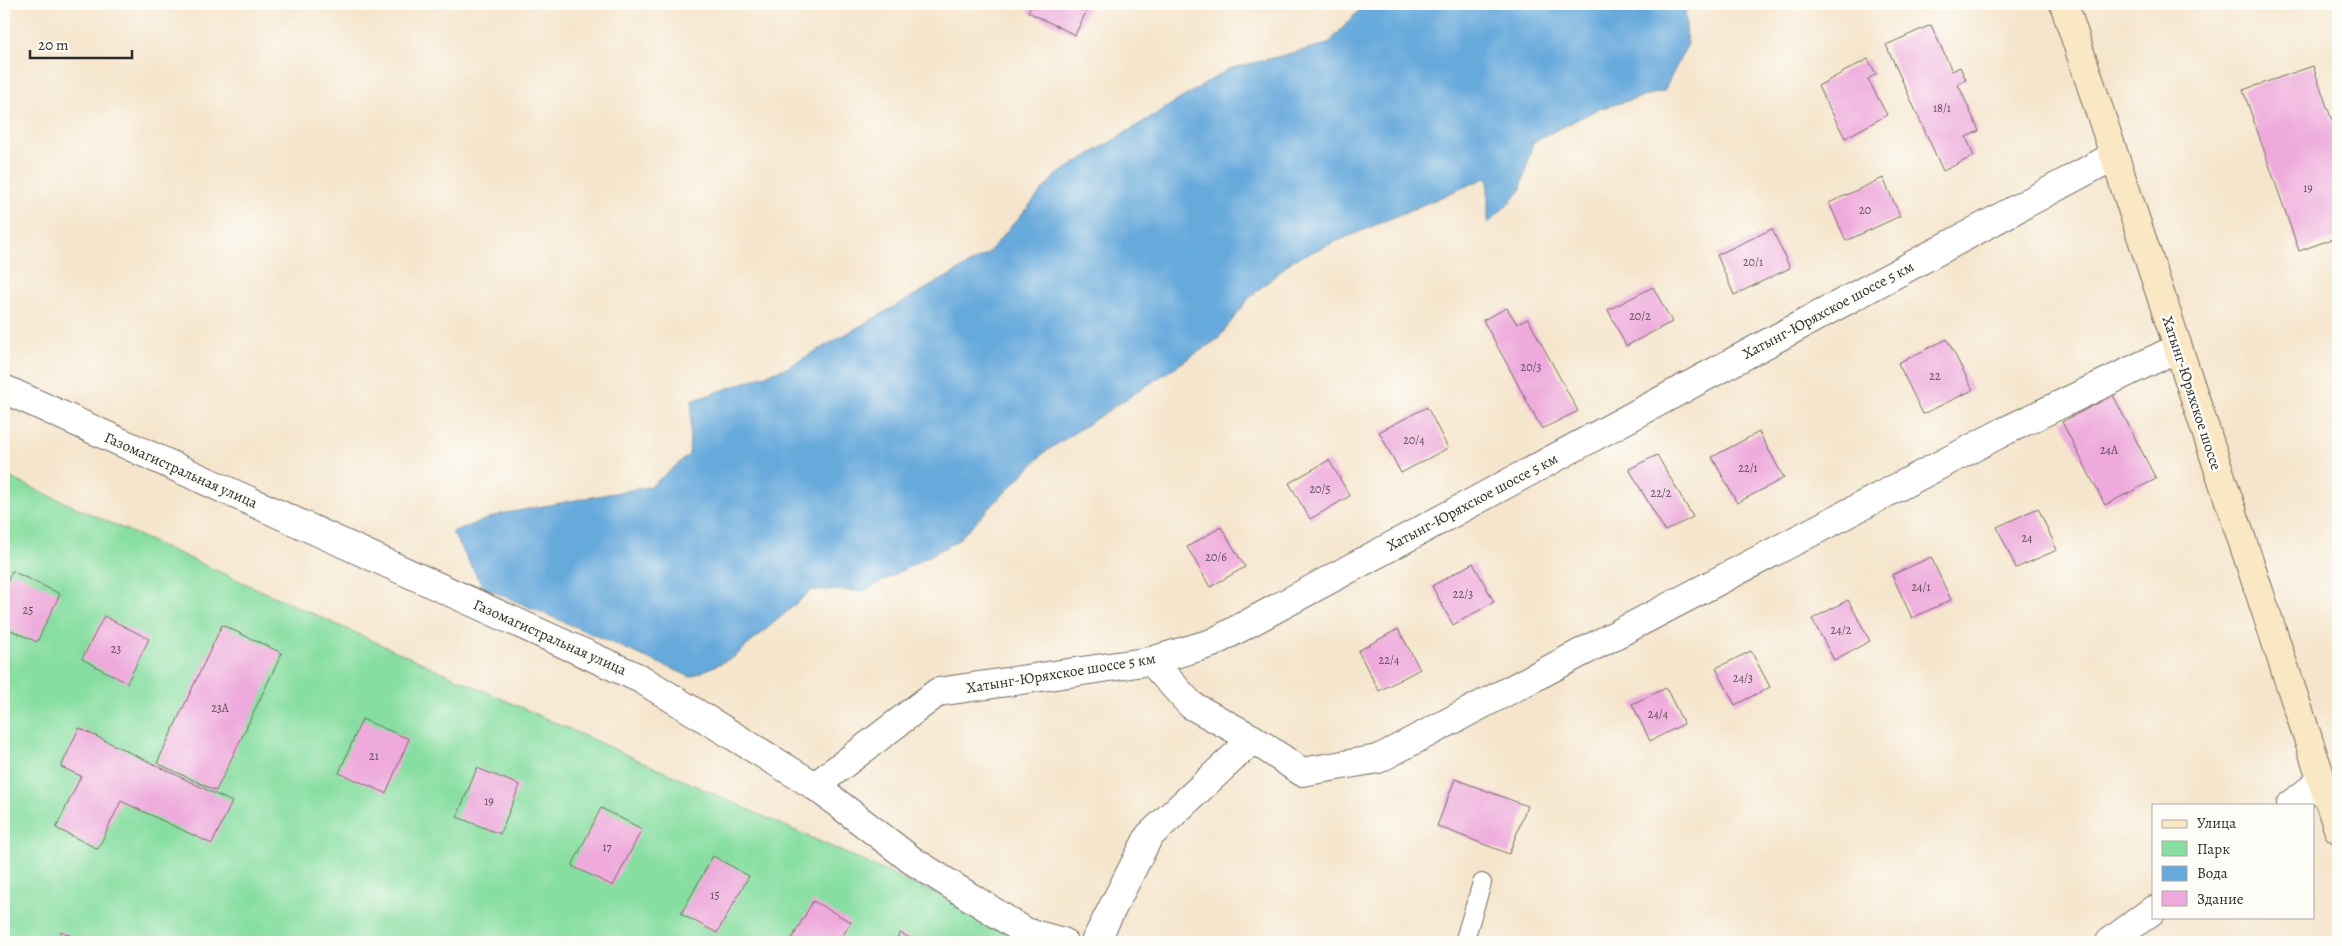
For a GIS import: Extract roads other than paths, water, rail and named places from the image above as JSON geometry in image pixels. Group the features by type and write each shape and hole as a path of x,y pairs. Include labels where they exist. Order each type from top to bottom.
{"main road":[{"name":"Хатынг-Юряхское шоссе","path":"2064,4 2178,348 2330,776 2338,829"}],"street":[{"name":"Хатынг-Юряхское шоссе 5 км","path":"815,786 938,692 1151,661 1212,643 2114,156"},
{"path":"1151,661 1191,705 1253,739 1302,772 1378,759 2005,431 2178,348"},
{"name":"Газомагистральная улица","path":"4,389 642,679 815,786 913,861 1026,932 1063,942"},
{"path":"1095,942 1149,836 1253,739"},
{"path":"2292,804 2330,776"},
{"path":"2110,942 2152,911"}],"lane":[{"path":"1464,942 1482,882"}],"water":[{"path":"1365,4 1685,4 1687,45 1664,91 1598,109 1533,142 1520,192 1488,224 1488,177 1293,260 1249,298 1218,339 1045,452 957,541 864,591 812,590 734,657 691,677 483,587 452,532 501,514 651,486 689,455 692,401 788,367 987,254 1055,176 1229,69 1328,44"}]}
